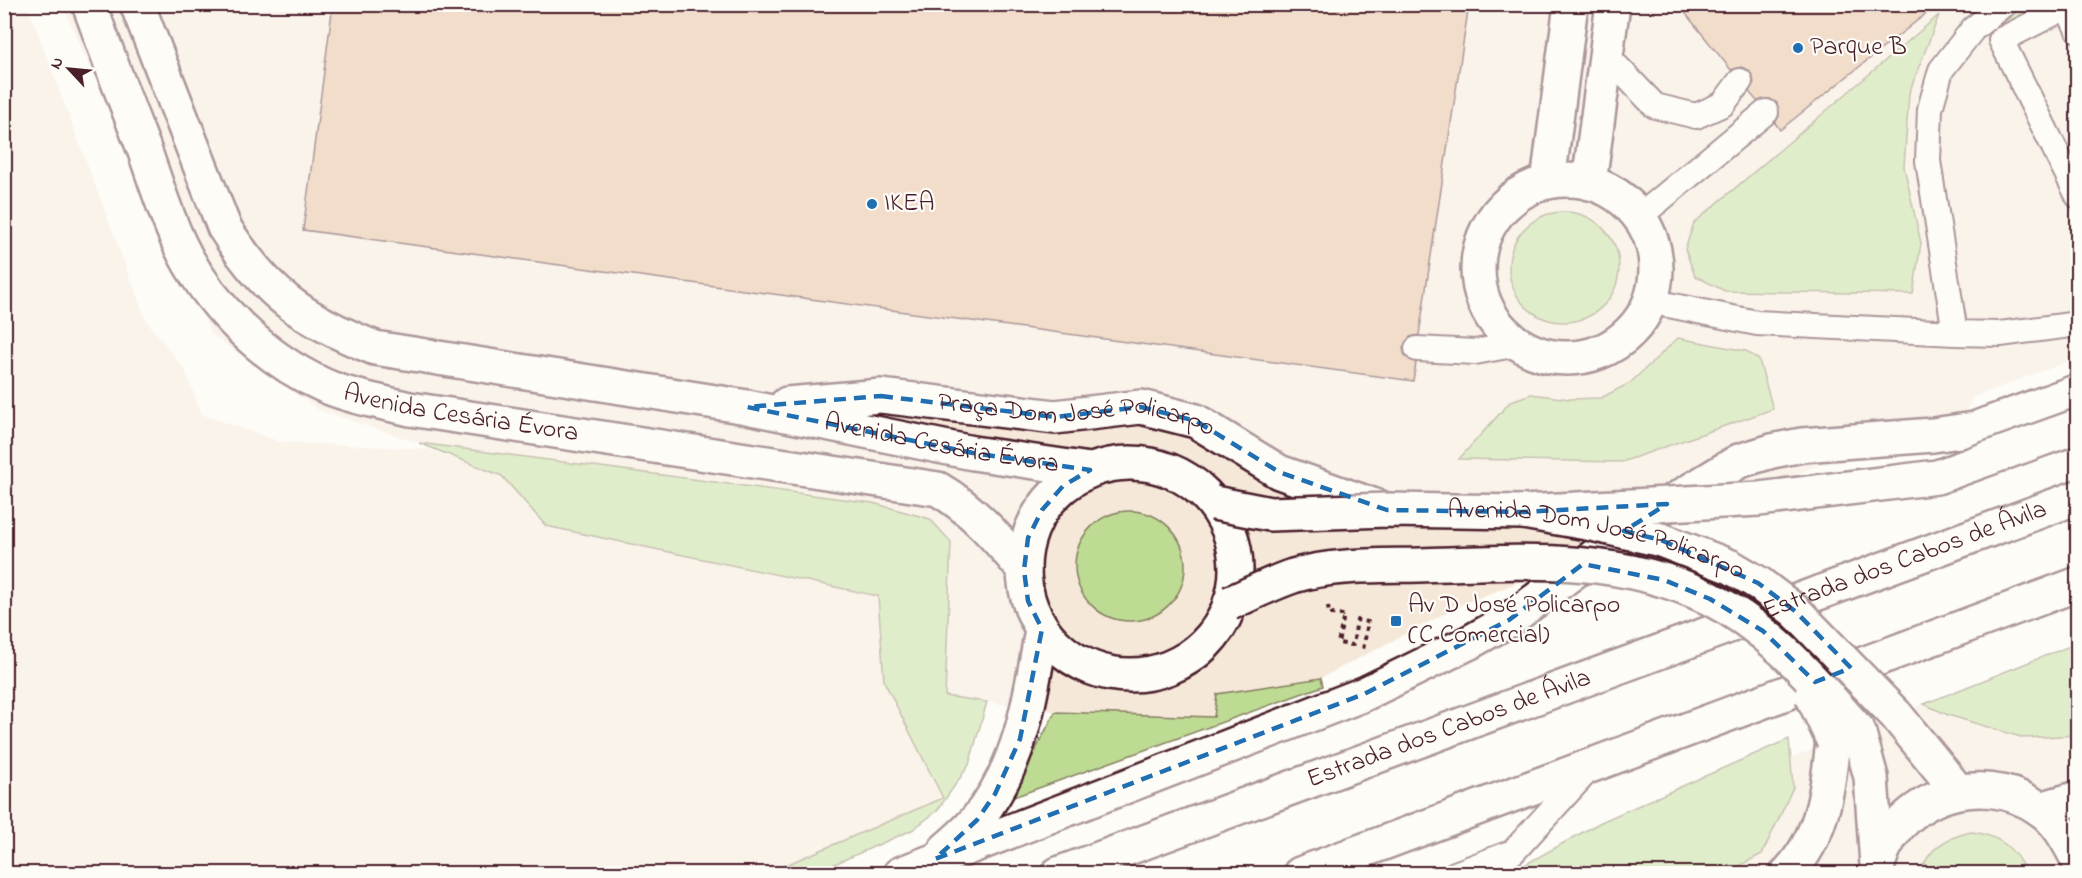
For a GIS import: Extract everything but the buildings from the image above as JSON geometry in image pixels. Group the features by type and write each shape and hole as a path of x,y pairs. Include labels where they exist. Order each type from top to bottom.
{"main road":[{"name":"Avenida Cesária Évora","path":"89,4 180,244 204,282 229,314 259,344 322,385 360,398 410,409 939,489 959,501 975,516 1024,570"},
{"name":"Avenida Cesária Évora","path":"137,4 224,227 240,253 280,298 332,330 375,348 747,407 973,453 1090,470"},
{"path":"1548,182 1571,4"},
{"path":"1589,183 1613,4"},
{"path":"1569,179 1589,183 1609,190 1626,202 1640,217 1652,243 1656,272 1649,301 1637,324 1624,336 1594,353 1560,357 1542,355 1518,344 1499,327 1485,304 1478,279 1479,253 1488,228 1503,207 1524,190 1548,182 1569,179"},
{"path":"900,873 1364,694 1470,642 1509,620 1647,517 1739,461 1772,450 1974,429 2078,390"},
{"name":"Praça Dom José Policarpo","path":"747,407 881,396 1055,417 1141,407 1196,421 1279,472 1387,510"},
{"path":"1523,512 1759,499 1937,477 2078,426"},
{"name":"Praça Dom José Policarpo","path":"1143,463 1170,470 1194,483 1214,503 1227,525 1235,551 1236,577 1230,603 1214,633 1191,656 1160,670 1127,675 1094,669 1084,664 1065,653 1042,629 1029,601 1024,570 1028,538 1042,510 1063,486 1090,470 1117,464 1143,463"},
{"name":"Estrada dos Cabos de Ávila","path":"1058,873 2078,497"},
{"name":"Avenida Dom José Policarpo","path":"1214,503 1270,514 1387,510 1523,512 1587,523 1661,540 1731,567 1758,583 1795,611 1896,715 1958,791"},
{"name":"Avenida Dom José Policarpo","path":"1230,603 1292,576 1340,568 1549,561 1617,567 1664,580 1710,598 1763,631 1798,663 1871,777 1877,870"},
{"path":"1300,873 2078,584"},
{"path":"935,859 977,820 995,794 1020,738 1029,708 1042,629"},
{"path":"1787,873 1809,846 1820,820 1845,735"},
{"path":"1877,870 1889,840 1906,817 1930,801 1958,791 1987,789 2015,795 2040,809 2063,832 2078,860"},
{"path":"2040,809 2078,798"}],"lane":[{"path":"1955,333 1928,161 1930,109 1941,70 1973,28 2004,4"},
{"path":"2078,30 2069,6 2001,40 2078,196"},
{"path":"1606,56 1655,106 1696,116 1723,104 1740,81"},
{"path":"1640,217 1766,112"},
{"path":"1649,301 1757,323 2000,334 2078,324"},
{"path":"1417,349 1475,352 1518,344"},
{"path":"1455,873 1513,852 1593,765"}],"path":[{"path":"1327,603 1329,614 1344,615 1338,643 1353,645 1357,620 1368,622 1363,650"}],"highlighted area":[{"path":"881,396 1055,417 1141,407 1196,421 1279,472 1387,510 1523,512 1667,504 1624,531 1661,540 1758,583 1795,611 1851,668 1815,682 1763,631 1710,599 1664,580 1583,564 1509,620 1364,694 935,859 977,820 995,794 1020,739 1042,629 1028,601 1024,570 1028,538 1042,510 1063,486 1090,470 973,453 747,407"}],"shaded area":[{"path":"5,5 27,5 146,320 186,372 201,414 280,442 428,449 502,476 546,526 878,596 884,681 943,798 784,873 5,874"},
{"path":"62,5 2077,5 2077,358 1973,397 1946,448 1822,464 1463,604 1321,678 1217,694 1215,717 1074,714 945,696 951,543 930,519 873,503 419,443 319,410 211,334"},
{"path":"1924,704 1948,715 2024,738 2077,735 2077,873 1726,874 1762,854 1793,787 1792,758"}],"green space":[{"path":"2025,5 2042,5 1992,32"},
{"path":"1939,15 1909,93 1904,167 1921,243 1913,294 1725,291 1695,276 1685,249 1694,223"},
{"path":"1564,212 1585,216 1603,228 1615,246 1619,267 1615,288 1603,306 1585,318 1564,322 1543,318 1525,306 1513,288 1509,267 1513,246 1525,228 1543,216"},
{"path":"1678,338 1746,351 1759,360 1773,409 1622,462 1459,459 1511,401 1531,394 1570,399 1601,398 1630,383"},
{"path":"419,443 873,503 930,519 951,542 945,696 987,702 969,765 937,811 912,830 814,873 767,873 943,798 884,681 878,596 546,526 502,476"},
{"path":"1130,511 1151,515 1169,527 1181,545 1185,566 1181,587 1169,605 1151,617 1130,621 1109,617 1091,605 1079,587 1075,566 1079,545 1091,527 1109,515"},
{"path":"2077,643 2077,735 2024,738 1948,715 1924,704"},
{"path":"1321,678 1323,686 1011,798 1055,712 1214,717 1217,694"},
{"path":"1789,739 1793,787 1781,814 1762,854 1726,873 1510,873 1601,822"},
{"path":"1971,832 1990,836 2005,844 2017,856 2026,873 1920,873 1928,857 1939,845 1953,837"}],"place":[{"name":"Parque B","path":"1798,48"},
{"name":"IKEA","path":"872,204"},
{"name":"Av D José Policarpo (C Comercial)","path":"1396,621"}]}
